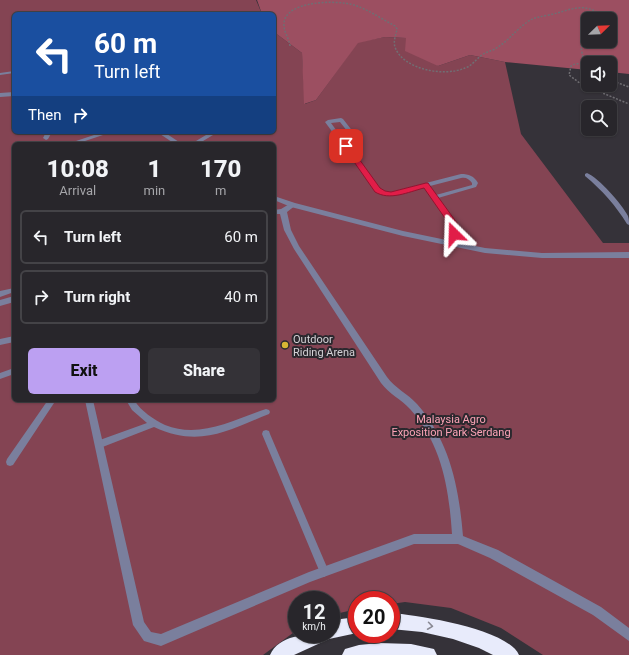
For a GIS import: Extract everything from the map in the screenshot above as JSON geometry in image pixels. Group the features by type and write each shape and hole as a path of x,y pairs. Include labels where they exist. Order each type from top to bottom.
{"highway":[{"path":"400,622 446,628 495,646 510,655"},
{"path":"280,655 291,647 301,643"},
{"path":"351,655 360,652 417,652 428,655"}],"street":[{"path":"0,95 12,94"},
{"path":"76,142 102,134"},
{"path":"163,134 176,142"},
{"path":"276,199 293,205 451,244 514,254 629,255"},
{"path":"276,212 283,211 293,205"},
{"path":"283,211 288,229 304,259 384,381 412,406 426,425 438,446 451,478 455,500 458,539"},
{"path":"90,402 139,625 148,637 161,640 324,572 414,539 458,539 494,554 598,611 629,635"}],"lane":[{"path":"0,74 12,72"},
{"path":"346,146 358,144 358,142 341,120 328,122 378,190 383,193 391,194 466,176 474,180 474,186 471,188 435,197"},
{"path":"46,138 48,134"},
{"path":"198,142 212,134"},
{"path":"586,175 606,193 629,223"},
{"path":"426,185 453,223 454,234 451,244"},
{"path":"0,294 12,291"},
{"path":"0,303 12,300"},
{"path":"0,342 12,339"},
{"path":"0,376 12,372"},
{"path":"10,462 51,402"},
{"path":"131,402 134,407 154,424 196,434 212,431 266,412"},
{"path":"100,444 154,424"},
{"path":"266,434 324,572"}],"path":[{"path":"316,0 348,3 395,26 397,29 394,42 395,48 403,59 419,68 440,72 459,71 467,68 484,54 499,47 511,34 529,20 536,17 551,15 577,6 585,6 599,12"},
{"path":"290,46 290,40 283,27 284,18 294,6 308,1"},
{"path":"581,43 582,56"},
{"path":"581,63 575,63 571,66 569,75 572,79 581,84"},
{"path":"617,83 629,87"},
{"path":"603,92 629,104"}],"green space":[{"name":"Malaysia Agro Exposition Park Serdang","path":"0,0 256,0 261,12 12,12 12,134 276,134 276,34 302,53 305,104 316,100 358,42 385,37 406,38 438,66 470,55 505,62 521,134 603,243 629,243 629,655 543,655 501,628 451,608 405,602 400,603 400,591 348,591 348,611 340,613 340,591 288,591 288,637 263,655 0,655"}],"shaded area":[{"path":"257,0 629,0 629,74 617,73 617,56 581,56 581,69 505,62 470,55 438,66 405,51 406,38 385,37 358,43 316,100 304,104 302,53 276,34 276,12 261,12"}],"place":[{"name":"Outdoor Riding Arena","path":"285,345"}],"route":[{"path":"346,146 378,190 383,193 391,194 426,185 453,223 454,234"}]}
